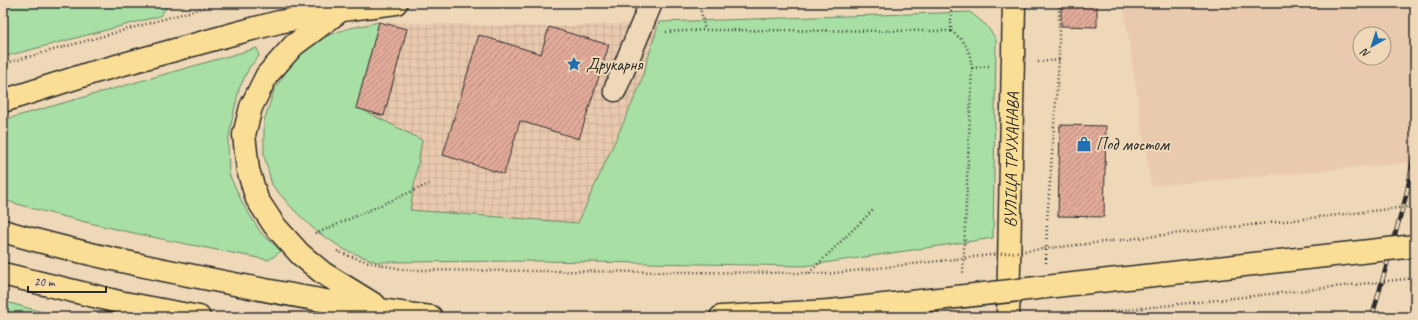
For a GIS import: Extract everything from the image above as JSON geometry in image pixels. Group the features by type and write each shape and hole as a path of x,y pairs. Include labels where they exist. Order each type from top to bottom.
{"main road":[{"path":"3,101 91,73 279,22 342,10 396,3"},
{"name":"ВУЛІЦА ТРУХАНАВА","path":"1008,317 1014,3"},
{"path":"342,10 294,45 267,75 251,107 244,135 248,170 257,199 274,225 300,254 323,274 383,311"},
{"path":"3,232 118,261 297,297 431,317"},
{"path":"721,317 830,311 1415,246"},
{"path":"3,274 119,302 199,317"}],"lane":[{"path":"615,90 651,3"}],"path":[{"path":"3,64 221,3"},
{"path":"699,3 705,30"},
{"path":"951,3 951,31"},
{"path":"1046,267 1048,214 1059,60 1059,3"},
{"path":"638,34 705,30 951,31 964,40 970,53 972,68 963,278"},
{"path":"319,239 314,234 431,183"},
{"path":"335,250 352,258 409,270 826,274 1415,206"},
{"path":"809,273 873,210"},
{"path":"1062,317 1415,278"}],"shaded area":[{"path":"1123,3 1415,3 1415,162 1151,186"},
{"path":"379,22 549,27 659,22 639,88 578,223 410,210 422,140 356,108"}],"green space":[{"path":"3,3 170,3 160,16 3,57"},
{"path":"970,12 986,25 996,39 993,238 804,266 541,261 377,262 345,250 316,231 293,209 272,185 264,155 264,121 274,90 296,57 324,37 346,29 379,22 357,107 422,140 410,210 578,223 639,88 659,22"},
{"path":"257,48 259,56 249,68 239,89 232,120 228,143 229,174 243,204 261,233 281,251 269,260 102,226 3,200 3,120"},
{"path":"3,301 60,317 3,317"}],"building":[{"path":"1061,3 1097,3 1097,27 1061,26"},
{"path":"379,22 407,29 384,116 356,108"},
{"path":"549,27 609,45 579,139 520,121 504,174 443,155 479,35 541,54"},
{"path":"1060,125 1106,126 1104,217 1058,216"}],"railway":[{"path":"1372,317 1406,196 1415,152"}],"place":[{"name":"Друкарня","path":"574,64"},
{"name":"Под мостом","path":"1084,144"}]}
